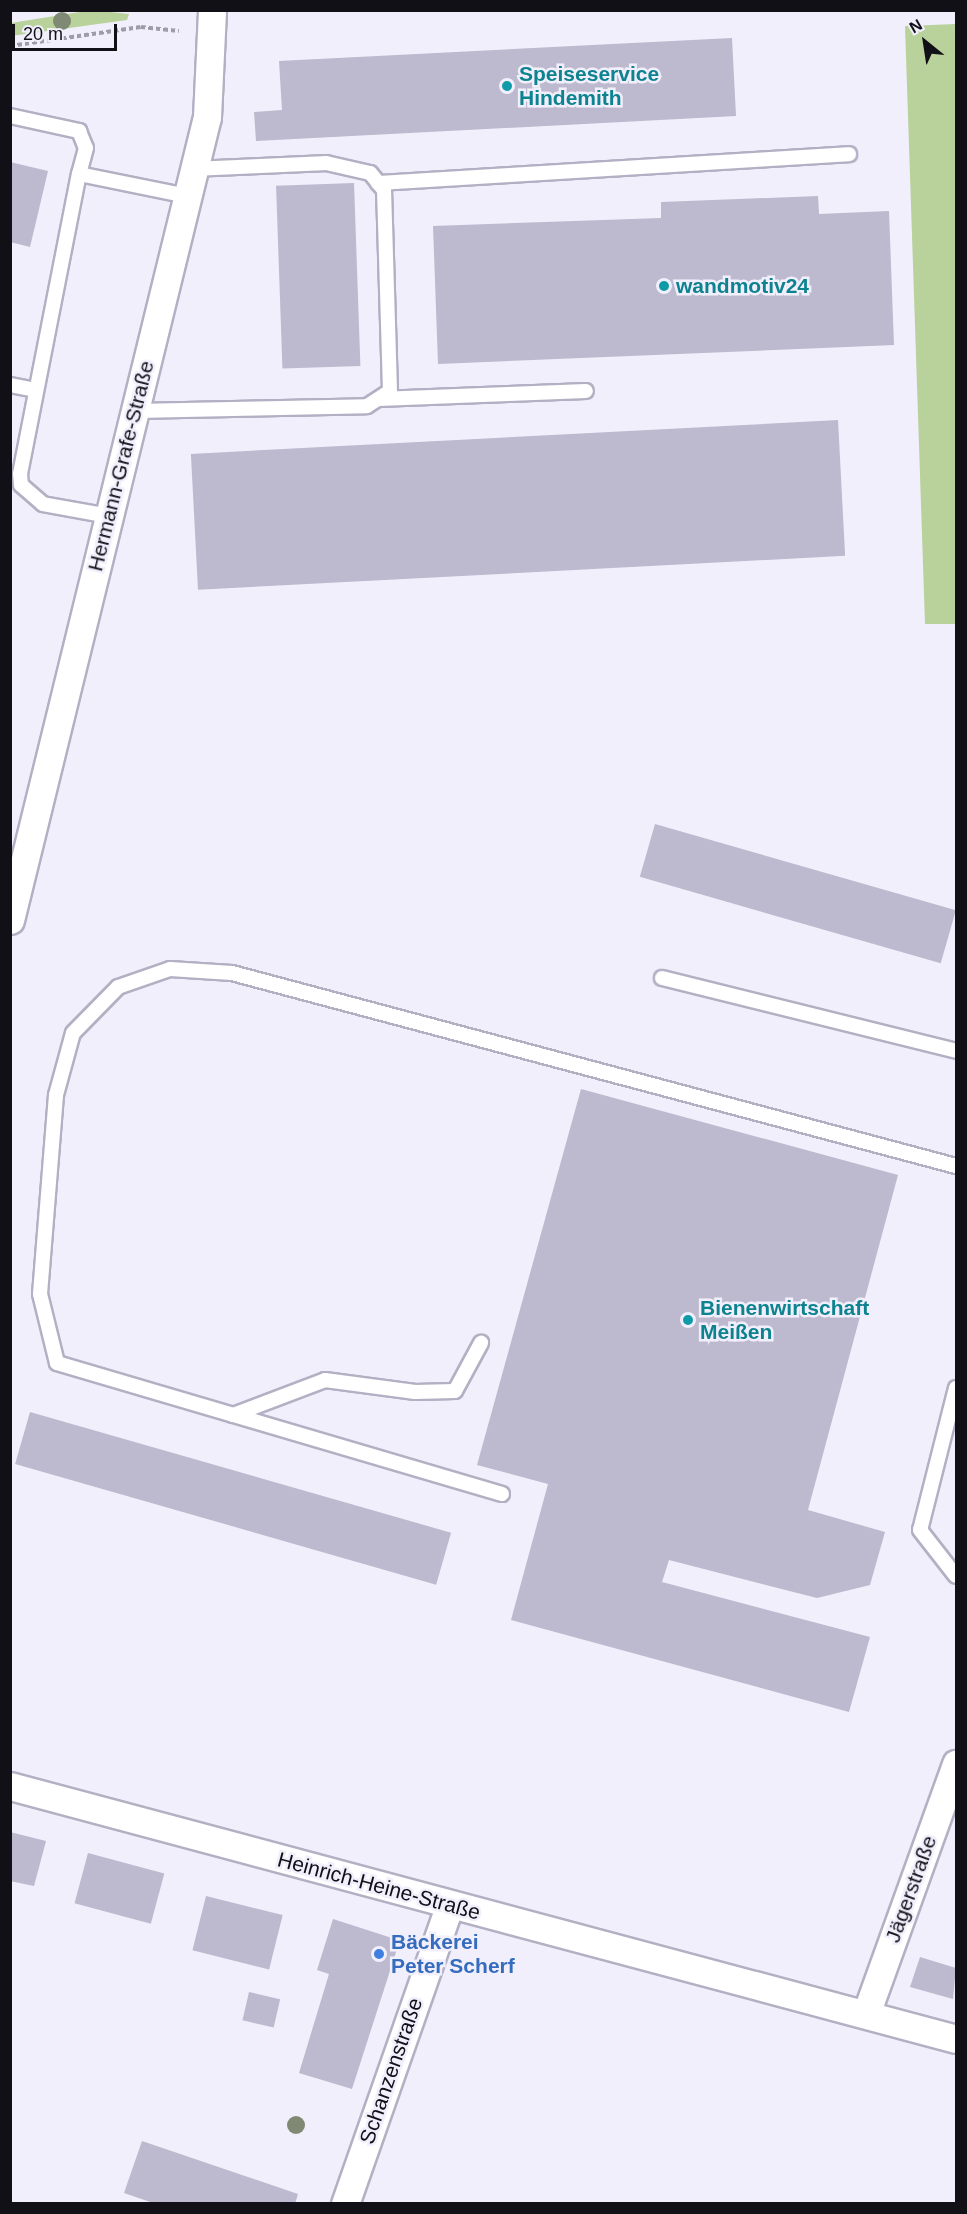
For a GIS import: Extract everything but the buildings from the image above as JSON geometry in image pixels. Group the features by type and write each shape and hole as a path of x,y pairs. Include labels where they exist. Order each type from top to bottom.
{"street":[{"name":"Hermann-Grafe-Straße","path":"10,920 207,117 213,23"},
{"name":"Jägerstraße","path":"866,2014 957,1764"},
{"name":"Heinrich-Heine-Straße","path":"10,1785 450,1905 957,2039"},
{"name":"Schanzenstraße","path":"345,2204 450,1905"}],"lane":[{"path":"10,116 79,131 86,148 35,390 21,485 43,504 109,516"},
{"path":"378,183 849,154"},
{"path":"135,411 367,406 390,391 394,373 384,190 378,183 353,166 326,163 194,169"},
{"path":"79,174 187,196"},
{"path":"10,385 35,390"},
{"path":"377,399 586,391"},
{"path":"502,1494 57,1363 40,1294 56,1095 73,1033 118,987 170,969 232,973 957,1166"},
{"path":"662,978 957,1051"},
{"path":"232,1415 325,1380 415,1392 455,1391 481,1343"},
{"path":"957,1388 920,1530 957,1576"}],"path":[{"path":"10,46 141,27 213,23"}],"green space":[{"path":"92,10 129,14 127,20 11,36 11,23"},
{"path":"956,24 956,624 925,624 905,26"}],"place":[{"name":"Speiseservice Hindemith","path":"507,86"},
{"name":"wandmotiv24","path":"664,286"},
{"name":"Bienenwirtschaft Meißen","path":"688,1320"},
{"name":"Bäckerei Peter Scherf","path":"379,1954"}]}
